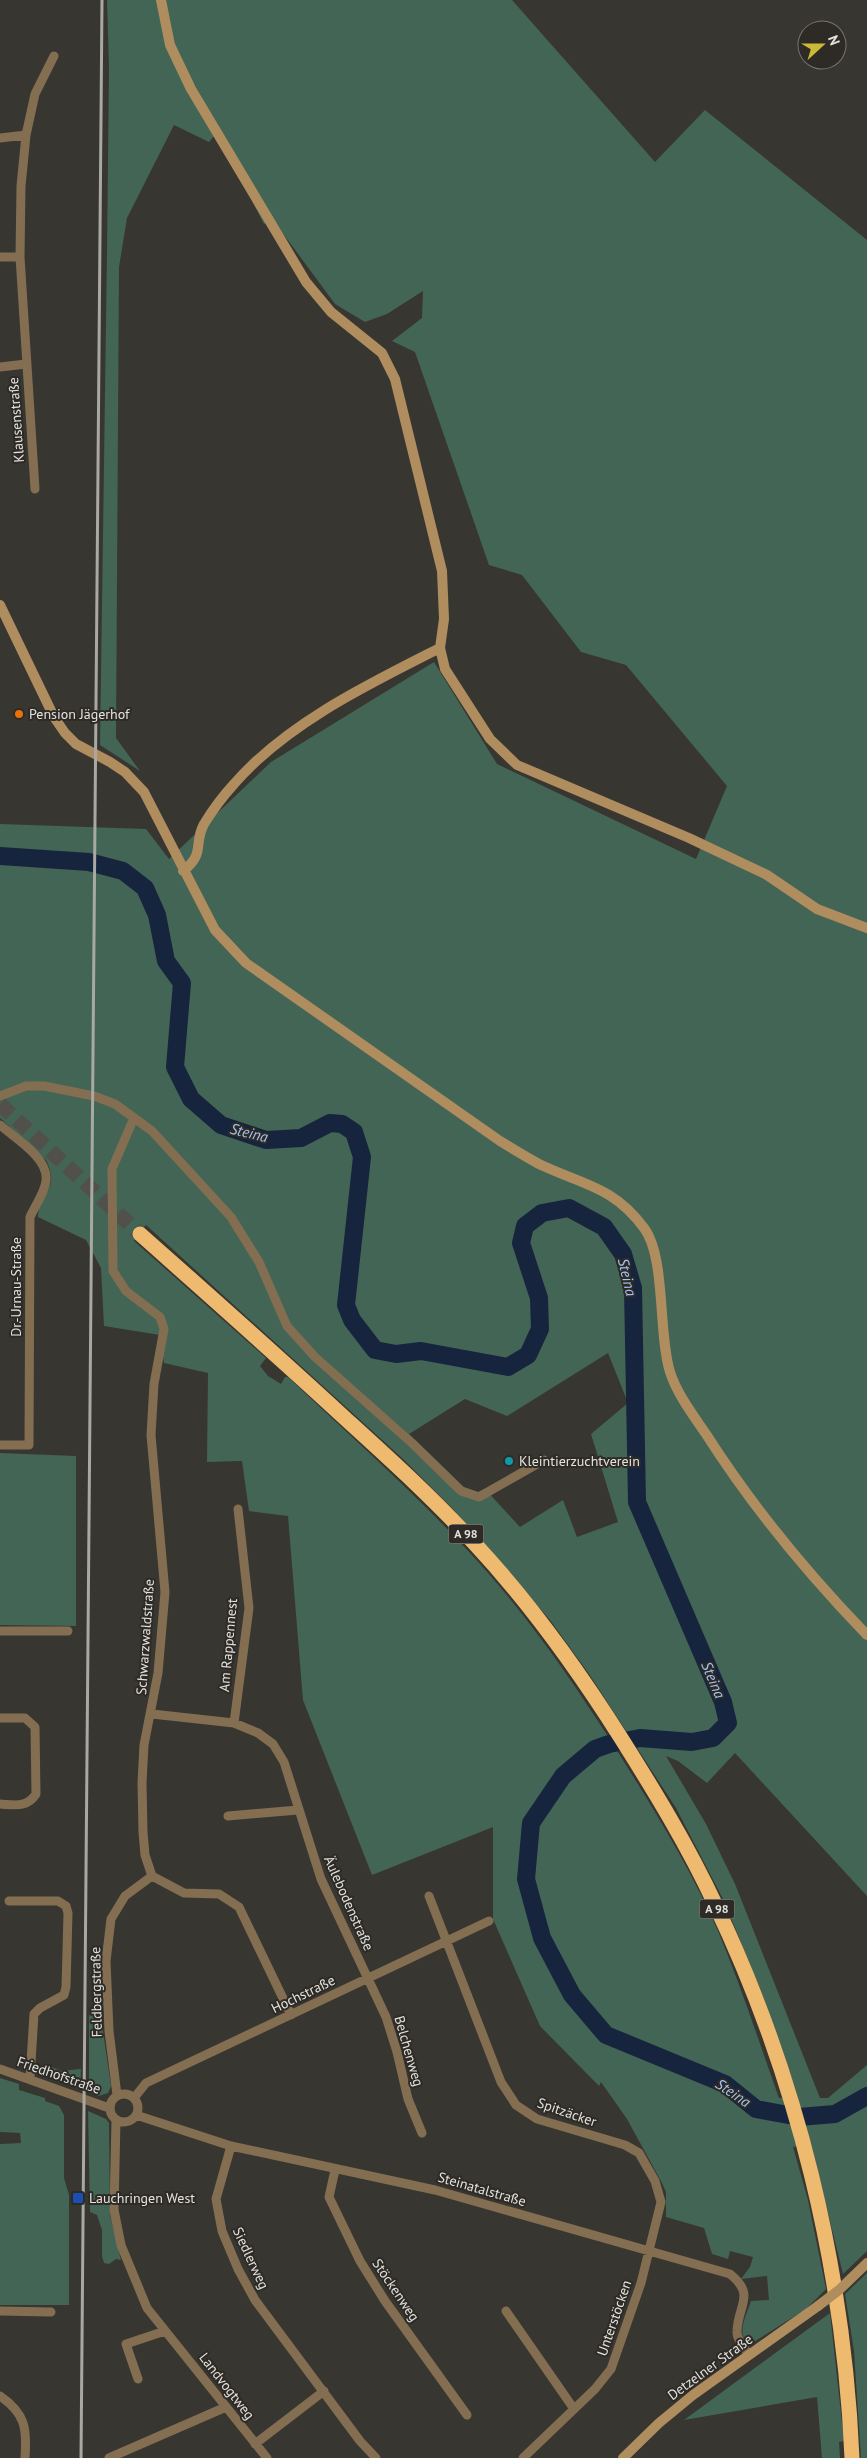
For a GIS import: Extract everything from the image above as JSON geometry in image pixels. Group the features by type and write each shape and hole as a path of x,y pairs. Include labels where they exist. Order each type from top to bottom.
{"highway":[{"name":"A 98","path":"140,1234 298,1375 433,1500 477,1546 518,1594 564,1654 607,1716 672,1819 716,1905 752,1990 784,2081 802,2141 830,2260 841,2322 850,2412 852,2458"}],"street":[{"path":"161,0 170,45 192,89 306,282 331,312 382,353 395,379 442,572 444,619 440,648 445,669 485,731 517,765 715,850 768,875 817,910 867,928"},
{"name":"Klausenstraße","path":"35,489 20,257 21,186 26,135 35,94 54,56"},
{"path":"0,138 26,135"},
{"path":"0,257 20,257"},
{"path":"0,367 26,364"},
{"path":"0,605 54,717 65,733 76,744 125,772 144,792 215,930 246,963 500,1141 539,1164 603,1190 630,1211 646,1229 655,1252 664,1346 670,1373 683,1399 735,1479 824,1591 867,1635"},
{"path":"183,871 197,858 203,826 234,784 277,743 358,690 440,648"},
{"path":"0,1096 26,1086 44,1086 94,1096 115,1104 133,1120 152,1131 231,1217 259,1262 287,1326 315,1357 413,1444 461,1491 478,1497 544,1460"},
{"name":"Schwarzwaldstraße","path":"133,1120 112,1169 113,1272 126,1291 160,1318 164,1329 154,1384 151,1435 164,1592 158,1673 152,1714 144,1745 142,1783 142,1832 145,1855 152,1876"},
{"name":"Dr.-Urnau-Straße","path":"0,1125 42,1161 47,1172 46,1183 30,1217 29,1445 0,1445"},
{"name":"Am Rappennest","path":"234,1723 249,1608 238,1509"},
{"path":"0,1630 68,1631"},
{"name":"Äulebodenstraße","path":"152,1714 234,1723 258,1733 273,1744 284,1762 321,1879 369,1978"},
{"path":"0,1718 25,1718 35,1728 36,1794 31,1801 24,1805 0,1804"},
{"path":"228,1816 298,1810"},
{"path":"152,1876 184,1893 219,1894 239,1907 291,2015"},
{"name":"Feldbergstraße","path":"117,2095 109,2031 106,1961 111,1919 125,1896 152,1876"},
{"name":"Spitzäcker","path":"429,1896 501,2082 516,2105 537,2119 625,2145 639,2153 655,2181 661,2202 649,2252"},
{"path":"9,1901 58,1901 66,1906 68,1913 66,1987 64,1995 40,2008 34,2014 30,2078"},
{"name":"Hochstraße","path":"134,2098 146,2083 489,1922"},
{"name":"Belchenweg","path":"369,1978 386,2017 397,2052 408,2100 422,2133"},
{"name":"Friedhofstraße","path":"0,2069 30,2078 109,2108"},
{"path":"126,2094 134,2098 138,2106 136,2115 125,2122 116,2120 109,2108 112,2100 117,2095 126,2094"},
{"name":"Steinatalstraße","path":"136,2115 232,2146 335,2170 435,2190 730,2274 741,2283 745,2300 737,2331 738,2338 749,2355"},
{"name":"Landvogtweg","path":"116,2120 114,2210 121,2245 147,2308 268,2458"},
{"name":"Siedlerweg","path":"232,2146 216,2199 222,2231 238,2269 255,2300 360,2441 376,2458"},
{"name":"Stöckenweg","path":"335,2170 329,2197 360,2261 385,2301 467,2415"},
{"name":"Unterstöcken","path":"523,2458 595,2389 611,2369 649,2252"},
{"name":"Detzelner Straße","path":"622,2458 659,2423 693,2395 818,2306 839,2290 867,2263"},
{"path":"506,2310 574,2409"},
{"path":"0,2312 51,2312"},
{"path":"138,2379 126,2344 165,2331"},
{"path":"255,2444 324,2391"},
{"path":"0,2396 11,2404 22,2417 26,2437 25,2458"},
{"path":"109,2458 226,2407"}],"green space":[{"path":"107,0 512,0 655,162 705,110 867,240 867,1896 735,1753 707,1783 678,1761 666,1756 706,1824 735,1884 820,2098 828,2098 867,2065 867,2251 843,2274 811,2144 793,2147 808,2200 826,2289 806,2309 752,2343 746,2341 743,2337 743,2325 751,2301 769,2300 767,2276 741,2279 750,2267 753,2257 730,2251 728,2259 712,2254 704,2228 666,2217 666,2192 627,2119 601,2082 599,2086 540,2026 493,1919 493,1827 372,1875 303,1700 288,1516 249,1511 242,1461 207,1462 208,1373 164,1363 160,1335 104,1326 101,1268 86,1240 38,1217 39,1208 50,1185 50,1170 46,1160 0,1118 0,824 146,829 169,859 271,762 434,662 497,764 696,859 727,786 626,665 581,652 522,575 489,565 415,352 392,341 422,318 423,291 387,314 365,322 335,304 273,220 264,224 241,179 214,136 209,142 174,125 127,218 119,267 116,738 140,771 100,745 109,68","holes":["146,1225 403,1459 454,1510 550,1620 589,1674 676,1808 724,1901 763,1996 798,2098 779,2098 742,1993 707,1907 683,1861 616,1749 548,1648 491,1576 426,1508 288,1377 285,1377 281,1384 268,1376 260,1366 266,1358 134,1241","608,1353 628,1403 591,1434 618,1522 577,1537 563,1500 520,1527 485,1489 478,1492 464,1487 409,1434 465,1399 507,1416"]},
{"path":"0,1453 76,1456 76,1626 0,1625"},
{"path":"89,2015 101,2018 111,2086 108,2093 99,2096 89,2092"},
{"path":"45,2064 61,2071 81,2069 80,2089 41,2075"},
{"path":"0,2078 19,2084 19,2090 45,2098 45,2101 59,2106 64,2115 64,2178 69,2195 69,2305 0,2305 0,2144 21,2143 20,2133 0,2132"},
{"path":"88,2111 106,2119 109,2123 110,2215 121,2260 116,2259 109,2264 104,2263 102,2256 102,2230 97,2215 90,2212"},
{"path":"867,2273 867,2458 861,2458 854,2351 845,2294"},
{"path":"830,2313 844,2441 839,2442 840,2458 822,2458 817,2397 684,2420"}],"waterway":[{"name":"Steina","path":"0,856 89,862 123,871 145,888 157,915 166,961 182,983 175,1067 191,1099 221,1125 266,1140 301,1138 330,1123 342,1124 354,1132 362,1157 346,1305 352,1320 375,1350 396,1354 421,1351 508,1367 528,1355 540,1329 539,1298 521,1243 525,1226 542,1213 569,1208 604,1227 623,1254 633,1288 637,1502 723,1702 728,1723 713,1738 692,1742 640,1738 609,1744 595,1749 563,1776 531,1823 526,1879 542,1938 572,1995 606,2035 725,2084 756,2109 799,2117 835,2114 867,2096"}],"tunnel":[{"path":"0,1104 140,1234"}],"railway":[{"path":"81,2458 102,0"}],"place":[{"name":"Pension Jägerhof","path":"19,714"},
{"name":"Kleintierzuchtverein","path":"509,1461"},
{"name":"Lauchringen West","path":"78,2198"}]}
